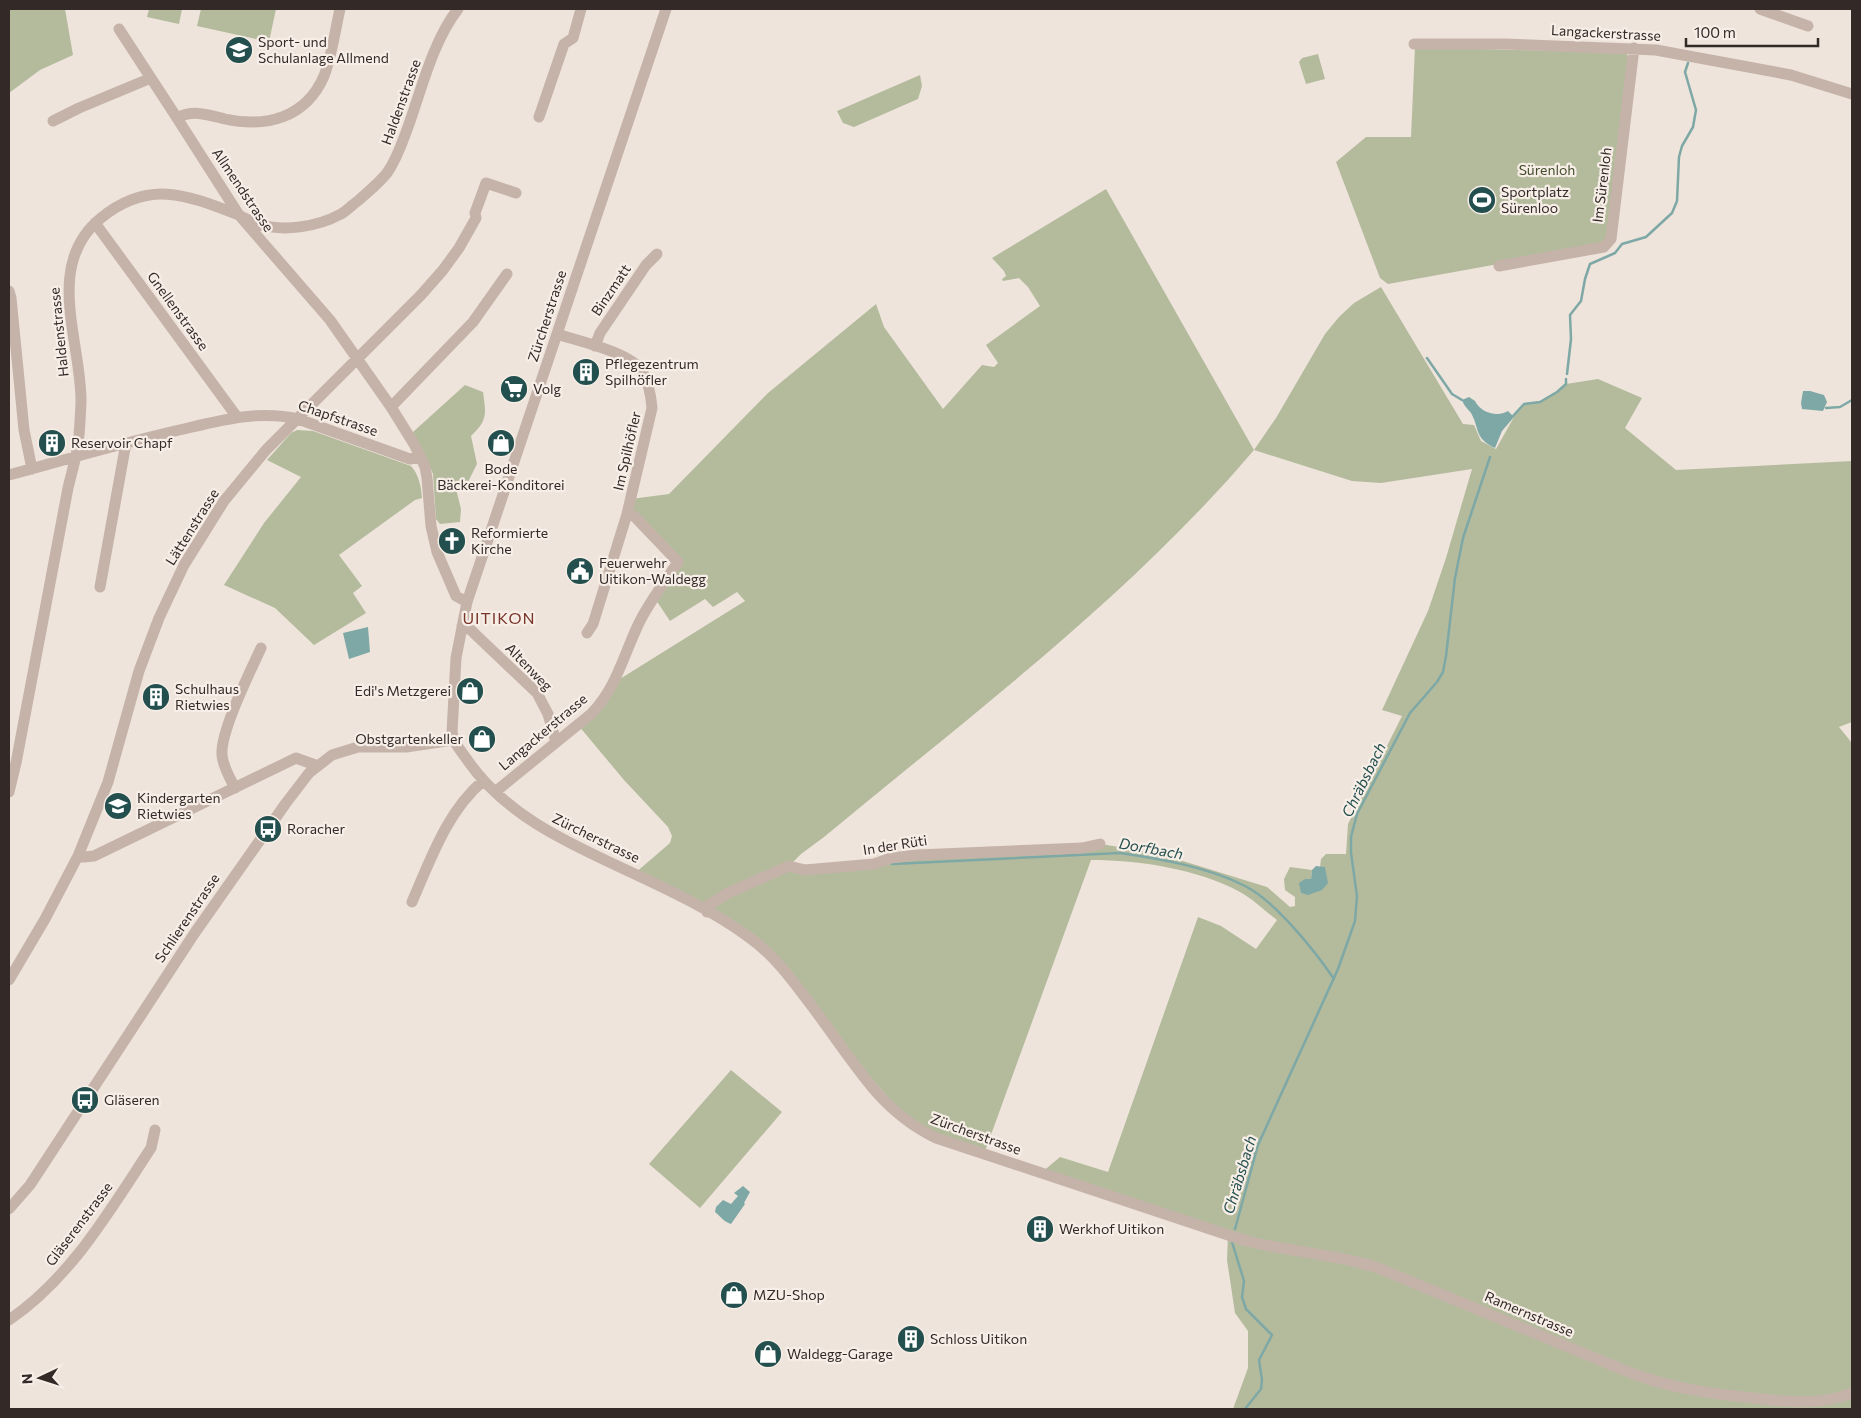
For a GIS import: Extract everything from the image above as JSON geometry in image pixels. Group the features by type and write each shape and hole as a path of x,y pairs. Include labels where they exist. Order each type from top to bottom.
{"street":[{"path":"177,118 185,113 195,112 244,123 266,122 290,114 304,103 320,84 328,65 340,9"},
{"name":"Haldenstrasse","path":"9,792 77,449 81,402 68,282 78,246 95,223 111,210 130,200 162,194 194,198 239,215 256,224 275,228 306,227 341,214 374,188 399,153 442,31 458,9"},
{"path":"539,117 564,44 573,38 581,9"},
{"name":"Zürcherstrasse","path":"666,9 467,602 454,676 453,740 483,781 536,824 567,843 672,892 752,939 790,976 868,1082 893,1110 909,1122 936,1138 1197,1225"},
{"path":"1760,9 1808,26"},
{"name":"Allmendstrasse","path":"119,29 239,215 330,320 391,407 420,457 428,481 431,526 437,552 456,596 467,602"},
{"name":"Langackerstrasse","path":"1414,44 1634,48 1678,53 1791,76 1852,94"},
{"name":"Im Sürenloh","path":"1499,266 1604,247 1611,239 1634,48"},
{"path":"53,121 151,78"},
{"name":"Lättenstrasse","path":"9,980 45,919 78,856 108,782 139,671 159,618 184,565 224,501 266,450 421,295 459,248 475,220 475,212 486,182 516,193"},
{"name":"Gnellenstrasse","path":"95,223 237,417"},
{"name":"Binzmatt","path":"595,346 600,332 646,265 657,254"},
{"path":"391,407 473,322 507,274"},
{"path":"9,291 24,430 32,468"},
{"name":"Im Spilhöfler","path":"557,334 619,354 641,370 651,394 652,408 627,514 593,624 587,633"},
{"name":"Chapfstrasse","path":"9,475 126,443 237,417 280,416 298,419 410,459 420,457"},
{"path":"100,587 126,443"},
{"name":"Langackerstrasse","path":"495,792 591,714 601,703 615,682 639,623 678,562 634,516 627,514"},
{"name":"Altenweg","path":"462,626 476,634 536,692 548,714 556,742"},
{"path":"235,788 222,754 224,739 242,689 260,648"},
{"name":"Schlierenstrasse","path":"9,1209 30,1185 234,876 299,785 332,755 358,747 406,747 453,740"},
{"path":"78,856 84,858 94,856 296,758 318,766"},
{"path":"412,902 451,820 472,790 483,781"},
{"name":"In der Rüti","path":"707,912 709,905 728,893 788,866 805,870 874,864 891,858 916,855 1082,848 1100,844"},
{"name":"Gläserenstrasse","path":"9,1320 58,1278 90,1240 151,1148 155,1130"},
{"name":"Ramernstrasse","path":"1197,1225 1254,1243 1346,1259 1378,1268 1631,1373 1666,1385 1709,1394 1796,1402 1824,1401 1852,1393"}],"green space":[{"path":"9,9 65,9 73,55 40,70 9,93"},
{"path":"149,9 182,9 179,24 147,17"},
{"path":"201,9 276,9 269,42 197,26"},
{"name":"Sportplatz Sürenloo","path":"1415,47 1626,53 1628,57 1609,239 1603,245 1388,284 1380,278 1336,162 1366,137 1411,137"},
{"path":"1318,54 1325,79 1306,84 1299,62 1302,58"},
{"path":"920,75 922,86 918,99 854,127 843,123 837,111"},
{"path":"1106,189 1254,450 1276,418 1325,334 1354,303 1381,287 1463,424 1474,425 1481,441 1496,449 1513,416 1524,404 1540,402 1566,384 1598,379 1642,398 1625,428 1676,470 1852,461 1852,722 1839,727 1852,743 1852,1409 1233,1409 1248,1368 1248,1331 1235,1313 1227,1260 1228,1235 1041,1173 1060,1157 1108,1172 1198,917 1221,926 1256,949 1277,920 1245,895 1206,877 1148,864 1091,860 984,1154 909,1122 752,939 634,874 670,843 672,836 668,827 624,780 578,725 615,682 745,601 737,592 713,607 705,599 670,621 654,597 678,562 634,516 631,499 669,494 768,393 876,304 884,327 943,409 982,365 994,367 998,363 986,345 1040,306 1028,287 1019,278 1003,281 1002,279 1006,276 1004,271 992,258","holes":["1254,450 1352,481 1381,483 1472,469 1446,558 1428,611 1382,710 1402,716 1348,824 1346,854 1326,854 1321,859 1320,867 1325,867 1301,893 1311,879 1312,870 1290,867 1284,879 1285,890 1295,897 1295,906 1290,907 1267,887 1157,853 1100,844 789,866 801,854 992,699 1102,605 1206,504"]},
{"path":"465,385 483,392 485,406 483,421 471,436 477,464 464,490 456,489 461,509 460,522 440,524 436,519 433,474 413,432"},
{"path":"297,430 313,431 411,466 419,481 422,498 415,500 339,555 362,586 353,593 366,613 314,645 275,608 224,585 264,523 301,477 267,460 291,433"},
{"path":"731,1070 782,1112 700,1208 649,1164"}],"water":[{"path":"1803,391 1824,395 1827,402 1823,411 1802,409"},
{"path":"1469,397 1489,413 1499,414 1508,411 1514,417 1502,431 1495,448 1484,441 1478,433 1474,419 1462,400"},
{"path":"368,627 370,652 349,659 343,633"},
{"path":"1316,866 1325,867 1328,883 1322,890 1308,895 1301,893 1299,883 1305,879 1311,879 1312,870"},
{"path":"743,1186 750,1192 745,1204 731,1224 715,1212 716,1207 723,1200 731,1204 738,1196 734,1193"}],"waterway":[{"path":"1567,374 1571,339 1570,315 1581,301 1590,264 1615,253 1622,244 1646,237 1672,213 1677,201 1679,157 1682,146 1693,127 1696,110 1685,72 1688,63"},
{"path":"1427,358 1452,394 1462,400"},
{"path":"1513,416 1524,404 1540,402 1557,392 1566,384 1566,379"},
{"path":"1826,408 1840,407 1852,400"},
{"name":"Chräbsbach","path":"1235,1229 1258,1145 1338,969 1355,921 1357,896 1351,853 1351,837 1357,814 1410,713 1437,682 1443,672 1455,578 1463,538 1490,457"},
{"name":"Dorfbach","path":"892,864 1120,853 1200,869 1231,879 1257,893 1294,928 1334,979"},
{"name":"Chräbsbach","path":"1232,1242 1244,1281 1242,1297 1246,1309 1272,1335 1259,1360 1262,1380 1261,1389 1245,1409"}],"place":[{"name":"Sport- und Schulanlage Allmend","path":"239,50"},
{"name":"Sportplatz Sürenloo","path":"1482,200"},
{"name":"Pflegezentrum Spilhöfler","path":"586,372"},
{"name":"Volg","path":"514,389"},
{"name":"Reservoir Chapf","path":"52,443"},
{"name":"Bode Bäckerei-Konditorei","path":"501,443"},
{"name":"Reformierte Kirche","path":"452,541"},
{"name":"Feuerwehr Uitikon-Waldegg","path":"580,571"},
{"name":"Edi's Metzgerei","path":"470,691"},
{"name":"Schulhaus Rietwies","path":"156,697"},
{"name":"Obstgartenkeller","path":"482,739"},
{"name":"Kindergarten Rietwies","path":"118,806"},
{"name":"Roracher","path":"268,829"},
{"name":"Gläseren","path":"85,1100"},
{"name":"Werkhof Uitikon","path":"1040,1229"},
{"name":"MZU-Shop","path":"734,1295"},
{"name":"Schloss Uitikon","path":"911,1339"},
{"name":"Waldegg-Garage","path":"768,1354"}],"district":[{"name":"UITIKON","path":"499,618"}],"park label":[{"name":"Sürenloh","path":"1547,170"}]}
